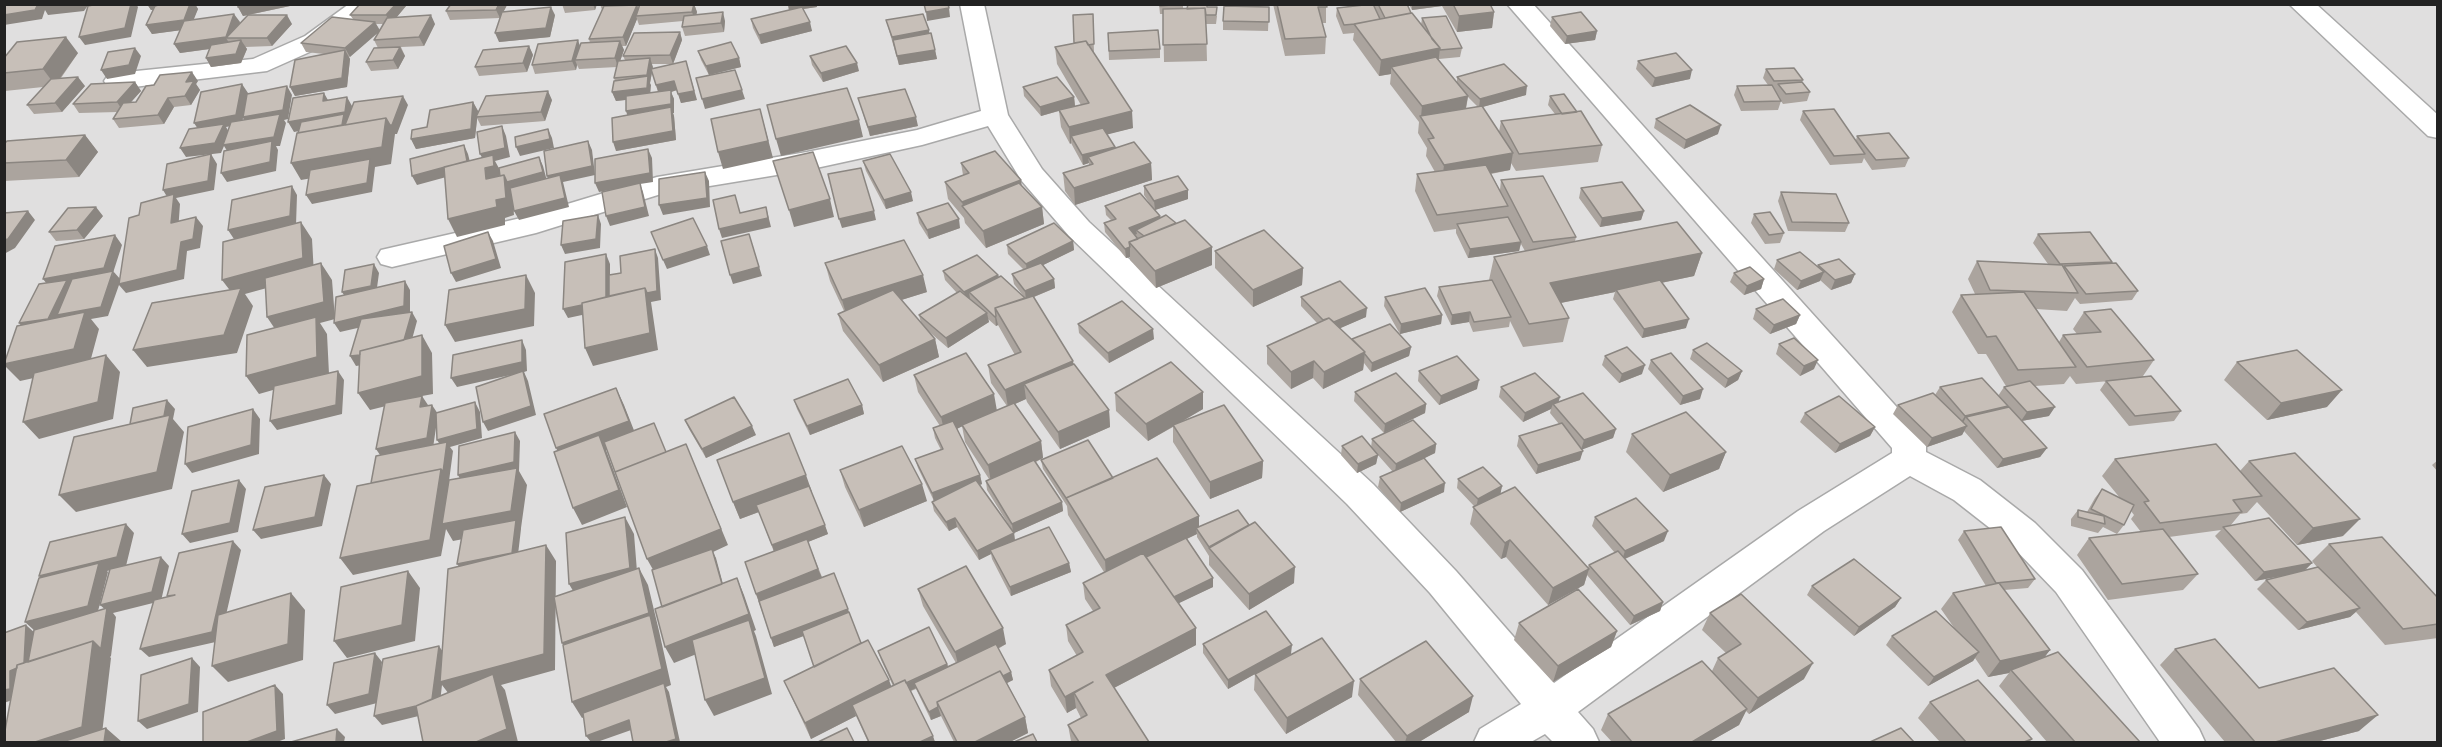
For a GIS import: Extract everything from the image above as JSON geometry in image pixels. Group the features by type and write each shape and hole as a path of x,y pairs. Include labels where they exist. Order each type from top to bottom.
{"street":[{"path":"117,81 258,66 314,41 366,4"},
{"path":"972,4 995,116 1031,174 1079,229 1193,340 1360,494 1443,582 1578,742"},
{"path":"1519,4 1900,433 1909,446 1909,459"},
{"path":"2301,4 2438,130"},
{"path":"393,257 526,226 657,186 807,161 922,137 995,116"},
{"path":"1495,742 1550,709 1811,521 1909,459"},
{"path":"1909,459 1967,490 2022,533 2069,581 2184,742"}],"shaded area":[{"path":"5,5 2437,5 2437,742 5,742"}],"building":[{"path":"4,4 38,4 35,10 4,15"},
{"path":"131,4 125,28 79,37 88,6"},
{"path":"190,4 184,20 146,25 155,6"},
{"path":"360,4 396,4 386,15 350,15"},
{"path":"451,4 499,4 496,10 446,11"},
{"path":"640,4 694,4 692,12 636,16"},
{"path":"924,4 948,4 949,8 926,12"},
{"path":"1188,4 1207,4 1207,7 1217,7 1216,15 1206,15 1205,8 1187,9"},
{"path":"1277,4 1326,4 1327,7 1318,7 1326,37 1285,39"},
{"path":"1373,4 1380,19 1355,24 1344,25 1337,8"},
{"path":"1378,4 1407,4 1411,13 1385,18"},
{"path":"1453,4 1490,4 1494,12 1459,16"},
{"path":"637,5 623,37 589,39 604,6"},
{"path":"1224,6 1269,7 1269,22 1223,21"},
{"path":"551,7 546,28 495,33 502,12"},
{"path":"802,7 810,22 759,35 751,19"},
{"path":"1205,8 1207,44 1163,45 1163,9"},
{"path":"723,12 721,23 682,27 684,16"},
{"path":"1581,12 1597,31 1567,36 1552,17"},
{"path":"1412,13 1440,48 1381,60 1354,24"},
{"path":"234,14 226,37 174,44 184,21"},
{"path":"923,14 929,30 892,37 886,20"},
{"path":"1093,14 1094,44 1088,45 1086,41 1074,43 1073,15"},
{"path":"248,15 287,15 267,38 226,38"},
{"path":"431,15 419,37 374,40 387,18"},
{"path":"1446,16 1462,48 1440,50 1422,18"},
{"path":"332,17 375,22 345,48 301,43"},
{"path":"1158,30 1160,49 1109,51 1108,33"},
{"path":"680,32 670,55 623,56 634,33"},
{"path":"931,33 935,50 897,56 893,40"},
{"path":"66,37 43,69 4,73 4,58 17,42"},
{"path":"241,40 236,54 206,58 211,45"},
{"path":"578,40 572,61 532,65 538,44"},
{"path":"620,41 615,58 575,60 581,43"},
{"path":"1086,41 1132,111 1069,127 1059,110 1089,103 1055,47"},
{"path":"731,42 739,58 706,66 698,51"},
{"path":"529,46 523,63 475,67 483,50"},
{"path":"846,46 857,63 821,73 810,56"},
{"path":"400,47 393,60 366,62 374,48"},
{"path":"135,48 129,65 101,70 108,52"},
{"path":"345,50 342,78 290,87 295,60"},
{"path":"1676,53 1692,70 1655,78 1638,61"},
{"path":"1436,57 1468,96 1422,106 1391,67"},
{"path":"650,58 647,75 614,78 618,61"},
{"path":"686,61 694,91 678,94 674,81 656,85 651,69"},
{"path":"1504,64 1527,86 1480,99 1457,77"},
{"path":"1794,68 1803,80 1774,81 1766,69"},
{"path":"735,70 742,90 702,99 696,78"},
{"path":"192,72 186,82 194,81 185,96 168,98 158,115 113,119 123,103 136,102 146,86 154,85 160,75"},
{"path":"648,76 647,88 612,92 614,81"},
{"path":"78,77 55,103 27,105 51,79"},
{"path":"1057,77 1074,97 1040,107 1023,87"},
{"path":"135,82 117,102 73,104 91,84"},
{"path":"1802,82 1810,92 1786,94 1778,84"},
{"path":"242,84 236,115 194,123 201,92"},
{"path":"1772,85 1781,101 1744,102 1737,86"},
{"path":"287,86 283,110 243,117 247,94"},
{"path":"847,88 859,120 776,139 767,105"},
{"path":"905,89 916,117 868,127 858,98"},
{"path":"671,90 671,104 626,111 626,96"},
{"path":"548,91 541,112 476,117 486,96"},
{"path":"324,93 323,101 347,97 345,112 288,122 293,98"},
{"path":"1564,94 1577,112 1562,114 1550,96"},
{"path":"403,96 392,125 386,118 345,125 354,102"},
{"path":"473,102 471,129 411,139 412,130 427,127 430,110"},
{"path":"1690,105 1721,125 1686,140 1656,119"},
{"path":"1482,106 1513,153 1444,165 1428,139 1434,138 1420,116"},
{"path":"671,107 673,131 613,142 612,118"},
{"path":"760,109 768,141 718,152 711,119"},
{"path":"1834,109 1865,154 1834,156 1803,111"},
{"path":"1581,111 1602,145 1519,154 1501,121"},
{"path":"280,114 274,137 223,145 231,122"},
{"path":"344,114 342,125 298,133 301,122"},
{"path":"386,118 382,147 291,163 297,133"},
{"path":"224,124 215,143 180,148 189,129"},
{"path":"502,126 505,148 480,154 477,132"},
{"path":"1103,128 1115,147 1082,155 1071,136"},
{"path":"548,129 550,139 516,147 515,137"},
{"path":"1889,133 1909,158 1876,160 1857,136"},
{"path":"85,135 66,160 4,163 4,144 7,141"},
{"path":"272,141 270,162 221,173 224,151"},
{"path":"588,141 592,166 547,176 544,151"},
{"path":"1134,142 1151,163 1074,188 1063,173 1093,164 1088,157"},
{"path":"464,145 467,161 412,176 410,159"},
{"path":"648,149 650,173 595,183 595,159"},
{"path":"995,151 1021,180 962,202 945,182 969,173 961,163"},
{"path":"813,152 830,199 789,210 773,161"},
{"path":"211,154 208,181 163,190 167,164"},
{"path":"890,154 911,192 884,200 863,161"},
{"path":"493,155 494,166 485,168 486,179 504,175 506,198 496,200 497,207 448,219 444,167"},
{"path":"539,157 543,172 507,182 504,175 500,176 499,168"},
{"path":"370,159 367,183 306,195 310,170"},
{"path":"1486,165 1508,206 1437,215 1417,174"},
{"path":"861,168 874,211 839,219 828,174"},
{"path":"705,172 707,198 659,205 659,179"},
{"path":"560,175 565,198 514,211 510,188"},
{"path":"1178,176 1188,190 1154,201 1144,186"},
{"path":"1543,176 1576,237 1533,242 1501,180"},
{"path":"1622,182 1644,211 1602,218 1581,188"},
{"path":"640,183 645,207 606,216 602,192"},
{"path":"1019,183 1042,207 983,231 962,206"},
{"path":"292,186 290,216 228,230 232,200"},
{"path":"1781,192 1836,194 1849,223 1792,222"},
{"path":"1140,193 1160,216 1129,228 1138,239 1129,242 1130,247 1125,249 1104,223 1116,219 1105,206"},
{"path":"174,194 171,223 196,217 193,239 181,242 177,270 119,284 129,218 139,215 141,203"},
{"path":"735,195 740,213 766,207 768,218 719,229 713,200"},
{"path":"948,203 959,219 927,230 917,213"},
{"path":"96,207 77,230 49,232 68,208"},
{"path":"28,211 8,239 4,240 4,213"},
{"path":"1770,212 1784,233 1769,235 1754,214"},
{"path":"598,215 596,239 561,245 563,221"},
{"path":"1166,215 1176,223 1144,236 1136,230"},
{"path":"1508,217 1521,242 1470,249 1457,224"},
{"path":"693,218 707,246 663,260 651,232"},
{"path":"1185,220 1212,247 1155,271 1129,242"},
{"path":"301,222 303,258 222,280 223,242"},
{"path":"1677,222 1702,253 1550,283 1569,318 1529,324 1494,257"},
{"path":"1054,223 1073,241 1026,264 1007,245"},
{"path":"1264,230 1303,268 1253,290 1215,251"},
{"path":"488,232 496,259 451,273 444,246"},
{"path":"2090,232 2112,262 2060,264 2038,234"},
{"path":"749,234 759,267 730,275 721,241"},
{"path":"115,235 104,268 43,279 55,246"},
{"path":"904,240 923,275 842,300 825,263"},
{"path":"655,249 657,291 647,293 645,288 609,296 609,275 621,273 620,256"},
{"path":"1800,252 1824,272 1801,281 1777,260"},
{"path":"606,254 606,297 563,309 565,262"},
{"path":"977,255 998,275 964,292 943,271"},
{"path":"1839,259 1855,274 1835,280 1818,265"},
{"path":"1977,261 2062,265 2078,293 1990,290"},
{"path":"321,263 324,302 267,317 265,278"},
{"path":"1041,263 1054,279 1025,291 1012,274"},
{"path":"2116,263 2138,291 2086,294 2064,266"},
{"path":"374,264 371,286 342,292 345,270"},
{"path":"1750,267 1764,279 1747,286 1734,273"},
{"path":"113,271 101,307 57,315 72,279"},
{"path":"526,275 525,309 445,325 449,290"},
{"path":"1001,276 1025,298 995,308 995,317 969,292"},
{"path":"67,280 48,319 19,323 39,284"},
{"path":"1492,280 1511,317 1474,322 1470,312 1452,315 1439,287"},
{"path":"1660,280 1689,319 1644,329 1616,290"},
{"path":"405,281 404,306 334,323 336,297"},
{"path":"1340,281 1367,308 1334,322 1329,318 1323,320 1301,297"},
{"path":"241,288 224,335 133,350 152,303"},
{"path":"645,288 650,333 585,348 582,303"},
{"path":"1425,288 1442,315 1401,324 1385,297"},
{"path":"893,290 935,339 879,365 838,314"},
{"path":"960,291 987,313 946,338 919,315"},
{"path":"2024,292 2076,367 2018,370 1996,336 1987,337 1961,295"},
{"path":"1033,296 1073,361 1005,390 988,365 1021,352 995,308"},
{"path":"1783,299 1800,315 1774,325 1756,309"},
{"path":"1122,301 1153,329 1108,353 1078,324"},
{"path":"2111,309 2154,360 2087,367 2063,335 2101,332 2084,312"},
{"path":"85,312 74,349 4,364 17,326"},
{"path":"412,312 404,340 360,351 360,355 350,356 361,319"},
{"path":"316,317 317,357 246,376 247,335"},
{"path":"1329,318 1365,352 1324,372 1314,361 1291,372 1267,346"},
{"path":"1390,324 1411,347 1372,363 1352,339"},
{"path":"422,335 422,376 358,393 360,351"},
{"path":"1794,338 1818,360 1804,366 1779,344"},
{"path":"522,340 522,362 451,378 453,355"},
{"path":"1707,343 1742,371 1728,379 1693,350"},
{"path":"1627,347 1645,365 1622,374 1605,356"},
{"path":"2297,350 2342,390 2281,403 2237,362"},
{"path":"966,353 994,394 941,417 914,375"},
{"path":"1671,353 1703,389 1683,396 1651,360"},
{"path":"106,355 98,402 23,422 34,373"},
{"path":"1457,356 1479,380 1441,396 1419,371"},
{"path":"1171,362 1203,392 1146,424 1115,393"},
{"path":"1074,364 1109,410 1058,432 1024,384"},
{"path":"338,371 336,405 270,421 274,386"},
{"path":"523,371 531,406 483,422 476,387"},
{"path":"1396,373 1426,404 1385,424 1355,392"},
{"path":"1535,373 1560,397 1525,413 1501,387"},
{"path":"2151,376 2181,411 2135,416 2106,381"},
{"path":"1982,378 2008,406 1965,416 1940,387"},
{"path":"848,379 862,405 807,426 794,400"},
{"path":"2030,381 2055,407 2027,412 2004,387"},
{"path":"616,388 629,421 556,448 544,414"},
{"path":"1583,393 1616,429 1584,440 1553,404"},
{"path":"1933,393 1967,426 1932,438 1898,405"},
{"path":"422,396 420,407 432,405 427,438 376,449 385,403"},
{"path":"1839,396 1875,427 1840,444 1805,413"},
{"path":"734,397 752,426 702,449 685,420"},
{"path":"167,400 164,416 130,424 133,408"},
{"path":"475,402 477,429 437,440 436,413"},
{"path":"1014,403 1041,441 988,465 962,425"},
{"path":"1224,405 1263,461 1210,482 1173,425"},
{"path":"2009,407 2047,448 2003,459 1966,417"},
{"path":"253,409 251,445 185,464 188,427"},
{"path":"1686,412 1726,452 1670,475 1632,434"},
{"path":"170,415 157,472 59,495 74,437"},
{"path":"1413,420 1436,444 1396,464 1372,439"},
{"path":"953,421 980,475 932,493 915,459 943,449 933,428"},
{"path":"654,423 666,452 615,472 604,442"},
{"path":"1562,423 1583,451 1538,465 1519,436"},
{"path":"515,432 514,462 458,475 459,446"},
{"path":"789,433 806,475 733,502 717,460"},
{"path":"599,435 619,490 573,508 554,452"},
{"path":"1362,436 1378,455 1358,464 1342,446"},
{"path":"1088,440 1113,478 1066,498 1041,460"},
{"path":"447,442 443,472 441,469 371,483 376,456"},
{"path":"686,444 721,529 647,559 615,472"},
{"path":"2216,444 2262,496 2233,500 2242,512 2160,523 2144,502 2149,501 2115,459"},
{"path":"902,446 922,484 859,510 840,470"},
{"path":"2295,453 2360,519 2313,528 2249,461"},
{"path":"1157,458 1199,516 1105,560 1066,498"},
{"path":"1424,458 1445,483 1401,503 1380,477"},
{"path":"1034,460 1062,502 1012,524 986,481"},
{"path":"1483,467 1502,486 1478,499 1458,479"},
{"path":"517,468 511,511 442,524 449,480"},
{"path":"441,469 430,540 340,558 357,486"},
{"path":"324,475 315,517 253,530 265,487"},
{"path":"239,480 230,523 182,534 192,491"},
{"path":"976,480 1014,533 977,551 955,518 946,522 932,502"},
{"path":"809,486 825,525 772,545 756,505"},
{"path":"1515,487 1589,569 1553,588 1510,540 1505,543 1473,507"},
{"path":"2102,489 2134,505 2124,525 2091,509"},
{"path":"1636,498 1668,531 1625,551 1595,517"},
{"path":"1238,510 1249,525 1209,547 1196,528"},
{"path":"2078,510 2104,516 2105,524 2078,517"},
{"path":"625,517 630,568 569,584 566,533"},
{"path":"2269,518 2312,563 2264,572 2223,527"},
{"path":"516,520 512,553 457,564 463,530"},
{"path":"1255,522 1295,567 1249,594 1209,548"},
{"path":"126,524 117,557 39,576 50,542"},
{"path":"1049,527 1069,563 1010,587 990,550"},
{"path":"2001,527 2035,579 1996,583 1964,531"},
{"path":"2163,529 2198,574 2122,584 2089,538"},
{"path":"2382,537 2438,598 2438,624 2403,629 2329,544"},
{"path":"1186,538 1213,578 1174,597 1146,557"},
{"path":"807,539 818,569 756,594 745,562"},
{"path":"233,541 212,632 140,649 154,600 175,595 167,596 179,553"},
{"path":"546,545 544,654 440,682 448,569"},
{"path":"712,549 722,584 662,607 652,570"},
{"path":"1618,551 1663,602 1634,616 1589,565"},
{"path":"1143,553 1196,628 1106,675 1149,742 1079,742 1068,725 1087,715 1074,693 1093,682 1065,697 1049,670 1083,652 1066,625 1100,608 1083,583"},
{"path":"161,557 152,592 100,605 110,569"},
{"path":"1854,559 1901,598 1859,627 1812,586"},
{"path":"99,563 88,606 25,622 39,578"},
{"path":"966,566 1003,628 955,652 918,589"},
{"path":"2318,567 2360,608 2307,622 2266,580"},
{"path":"639,568 649,613 562,643 554,597"},
{"path":"408,571 402,625 334,641 341,587"},
{"path":"834,573 848,609 771,638 759,601"},
{"path":"737,578 749,614 665,647 655,609"},
{"path":"1999,583 2050,650 2000,661 1953,593"},
{"path":"1578,589 1617,631 1558,666 1519,623"},
{"path":"291,593 288,644 212,666 218,615"},
{"path":"1741,594 1813,663 1758,698 1718,658 1741,644 1710,613"},
{"path":"107,608 101,648 93,641 28,662 34,630"},
{"path":"1266,611 1292,645 1228,680 1203,644"},
{"path":"1936,611 1979,652 1934,677 1892,636"},
{"path":"849,612 861,643 814,667 802,631"},
{"path":"650,615 662,669 572,702 563,645"},
{"path":"749,620 765,678 705,700 692,640"},
{"path":"26,625 24,663 10,671 10,689 4,690 4,633"},
{"path":"929,627 947,664 906,683 905,680 894,685 878,651"},
{"path":"1322,638 1354,681 1287,718 1255,674"},
{"path":"2215,639 2259,688 2334,668 2378,715 2275,742 2255,742 2175,649"},
{"path":"868,640 889,680 805,723 784,681"},
{"path":"93,641 82,727 35,742 4,742 17,665"},
{"path":"1426,641 1473,696 1407,736 1360,679"},
{"path":"996,644 1011,672 1003,676 1000,671 937,702 938,707 929,712 914,683"},
{"path":"439,646 432,699 416,706 374,716 383,659"},
{"path":"2058,652 2140,742 2075,742 2011,670"},
{"path":"375,653 369,694 327,705 334,663"},
{"path":"192,658 189,704 138,721 141,675"},
{"path":"1702,661 1747,709 1692,742 1632,742 1608,714"},
{"path":"1000,671 1025,717 975,742 957,742 937,702"},
{"path":"493,674 507,729 476,742 423,742 416,706"},
{"path":"905,680 933,736 920,742 869,742 852,705"},
{"path":"1978,680 2032,739 2024,742 1966,742 1930,702"},
{"path":"664,683 676,739 666,742 633,742 629,720 586,736 583,713"},
{"path":"275,685 277,731 247,742 203,742 203,712"},
{"path":"106,728 104,742 62,742"},
{"path":"847,728 854,742 818,742"},
{"path":"1901,728 1914,742 1870,742"},
{"path":"337,729 336,742 291,742"},
{"path":"1033,734 1037,742 1014,742"}]}
